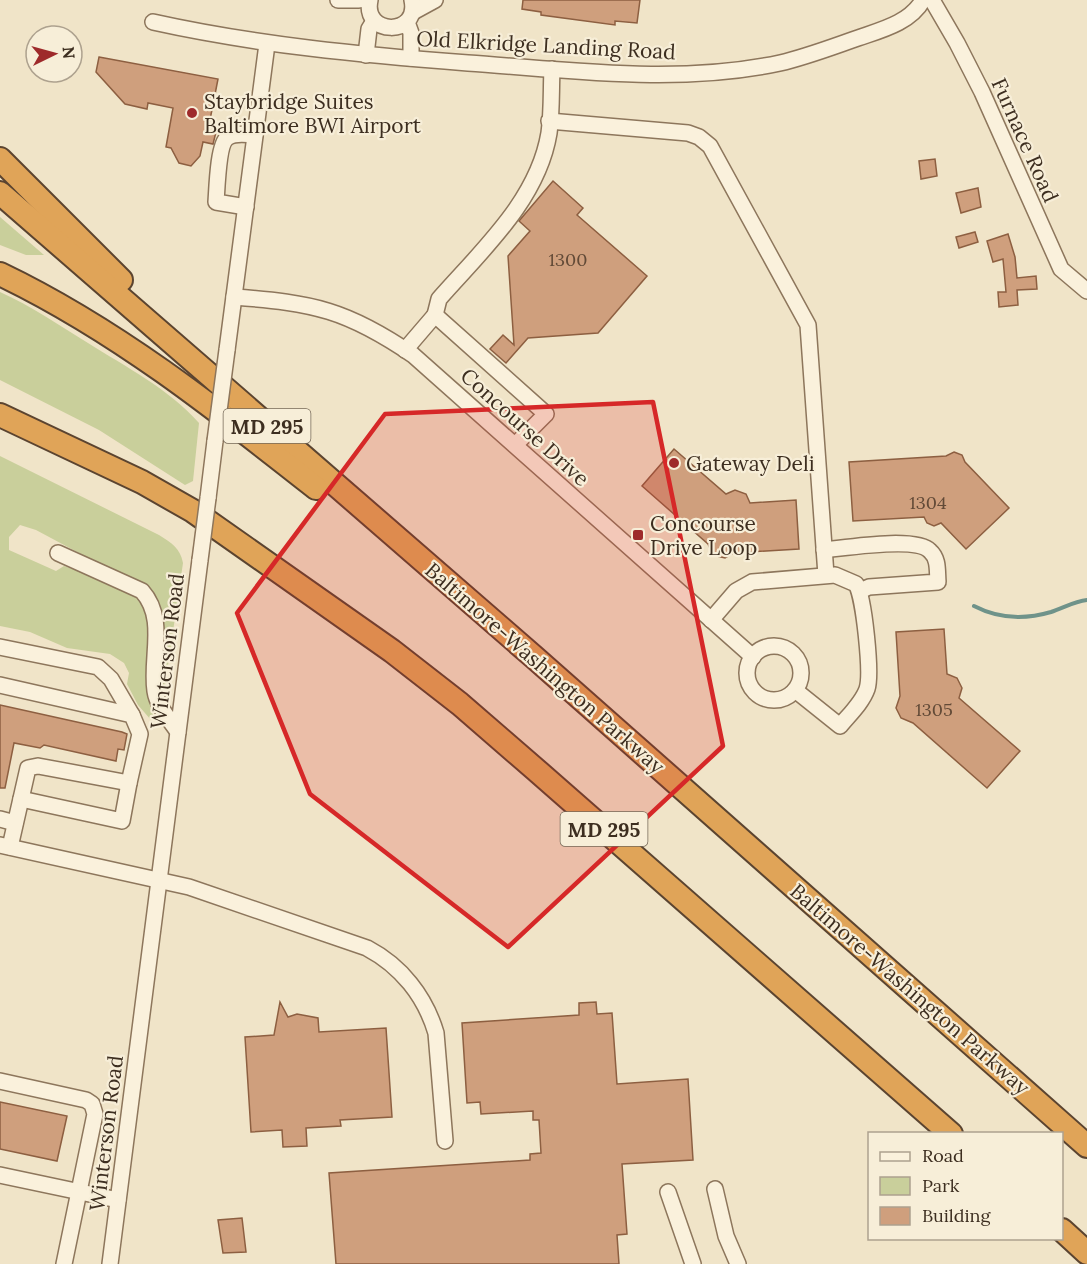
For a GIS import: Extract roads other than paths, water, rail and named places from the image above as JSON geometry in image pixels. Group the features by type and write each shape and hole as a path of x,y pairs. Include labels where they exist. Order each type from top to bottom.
{"highway":[{"path":"0,159 146,304 478,595 534,657"},
{"name":"Baltimore-Washington Parkway","path":"0,193 534,657 1087,1146"},
{"path":"0,274 42,294 119,341 248,434 430,582 672,794 728,829"},
{"name":"MD 295","path":"0,415 142,482 193,511 240,546 318,597 460,704 949,1132"},
{"path":"0,429 122,485 240,546"},
{"path":"1063,1231 1087,1253"}],"street":[{"path":"360,6 391,29 411,11 435,0"},
{"name":"Old Elkridge Landing Road","path":"153,22 267,44 366,55 552,69 672,74 781,63 827,49 902,20 918,8 923,0"},
{"name":"Furnace Road","path":"932,0 982,92 1061,269 1087,291"},
{"path":"360,6 369,29 366,55"},
{"path":"411,11 411,58"},
{"name":"Winterson Road","path":"110,1264 267,44"},
{"path":"405,350 435,315 440,299 523,199 541,166 549,121 552,69"},
{"path":"549,121 688,133 699,137 710,146 808,325 826,575"},
{"path":"246,207 216,202 225,140 240,134 255,135"},
{"name":"Concourse Drive","path":"234,297 313,305 348,317 405,350 753,657"},
{"path":"435,315 546,414 515,445"},
{"path":"824,550 911,544 930,550 936,560 938,582 869,586 860,591"},
{"path":"58,553 142,591 152,603 156,616 155,692 178,732"},
{"path":"711,620 736,591 750,583 826,575 847,578 856,584 860,591 868,676 863,699 840,726 795,690"},
{"path":"0,647 98,667 111,679 140,734 122,821 21,799"},
{"path":"768,647 780,647 791,652 801,668 801,680 795,690 780,700 768,700 757,695 750,685 747,673 753,657 768,647"},
{"path":"0,685 132,715"},
{"path":"129,783 38,766 28,768 15,823 5,846 189,886 367,948 396,967 420,996 434,1025 444,1141"},
{"path":"0,819 15,823"},
{"path":"0,1081 86,1100 92,1104 95,1114 64,1264"},
{"path":"0,1174 118,1200"},
{"path":"715,1189 726,1236 738,1264"},
{"path":"668,1192 693,1264"}],"waterway":[{"path":"974,606 993,614 1021,617 1051,612 1087,600"}],"place":[{"name":"Staybridge Suites Baltimore BWI Airport","path":"192,113"},
{"name":"Gateway Deli","path":"674,463"},
{"name":"Concourse Drive Loop","path":"638,535"}]}
